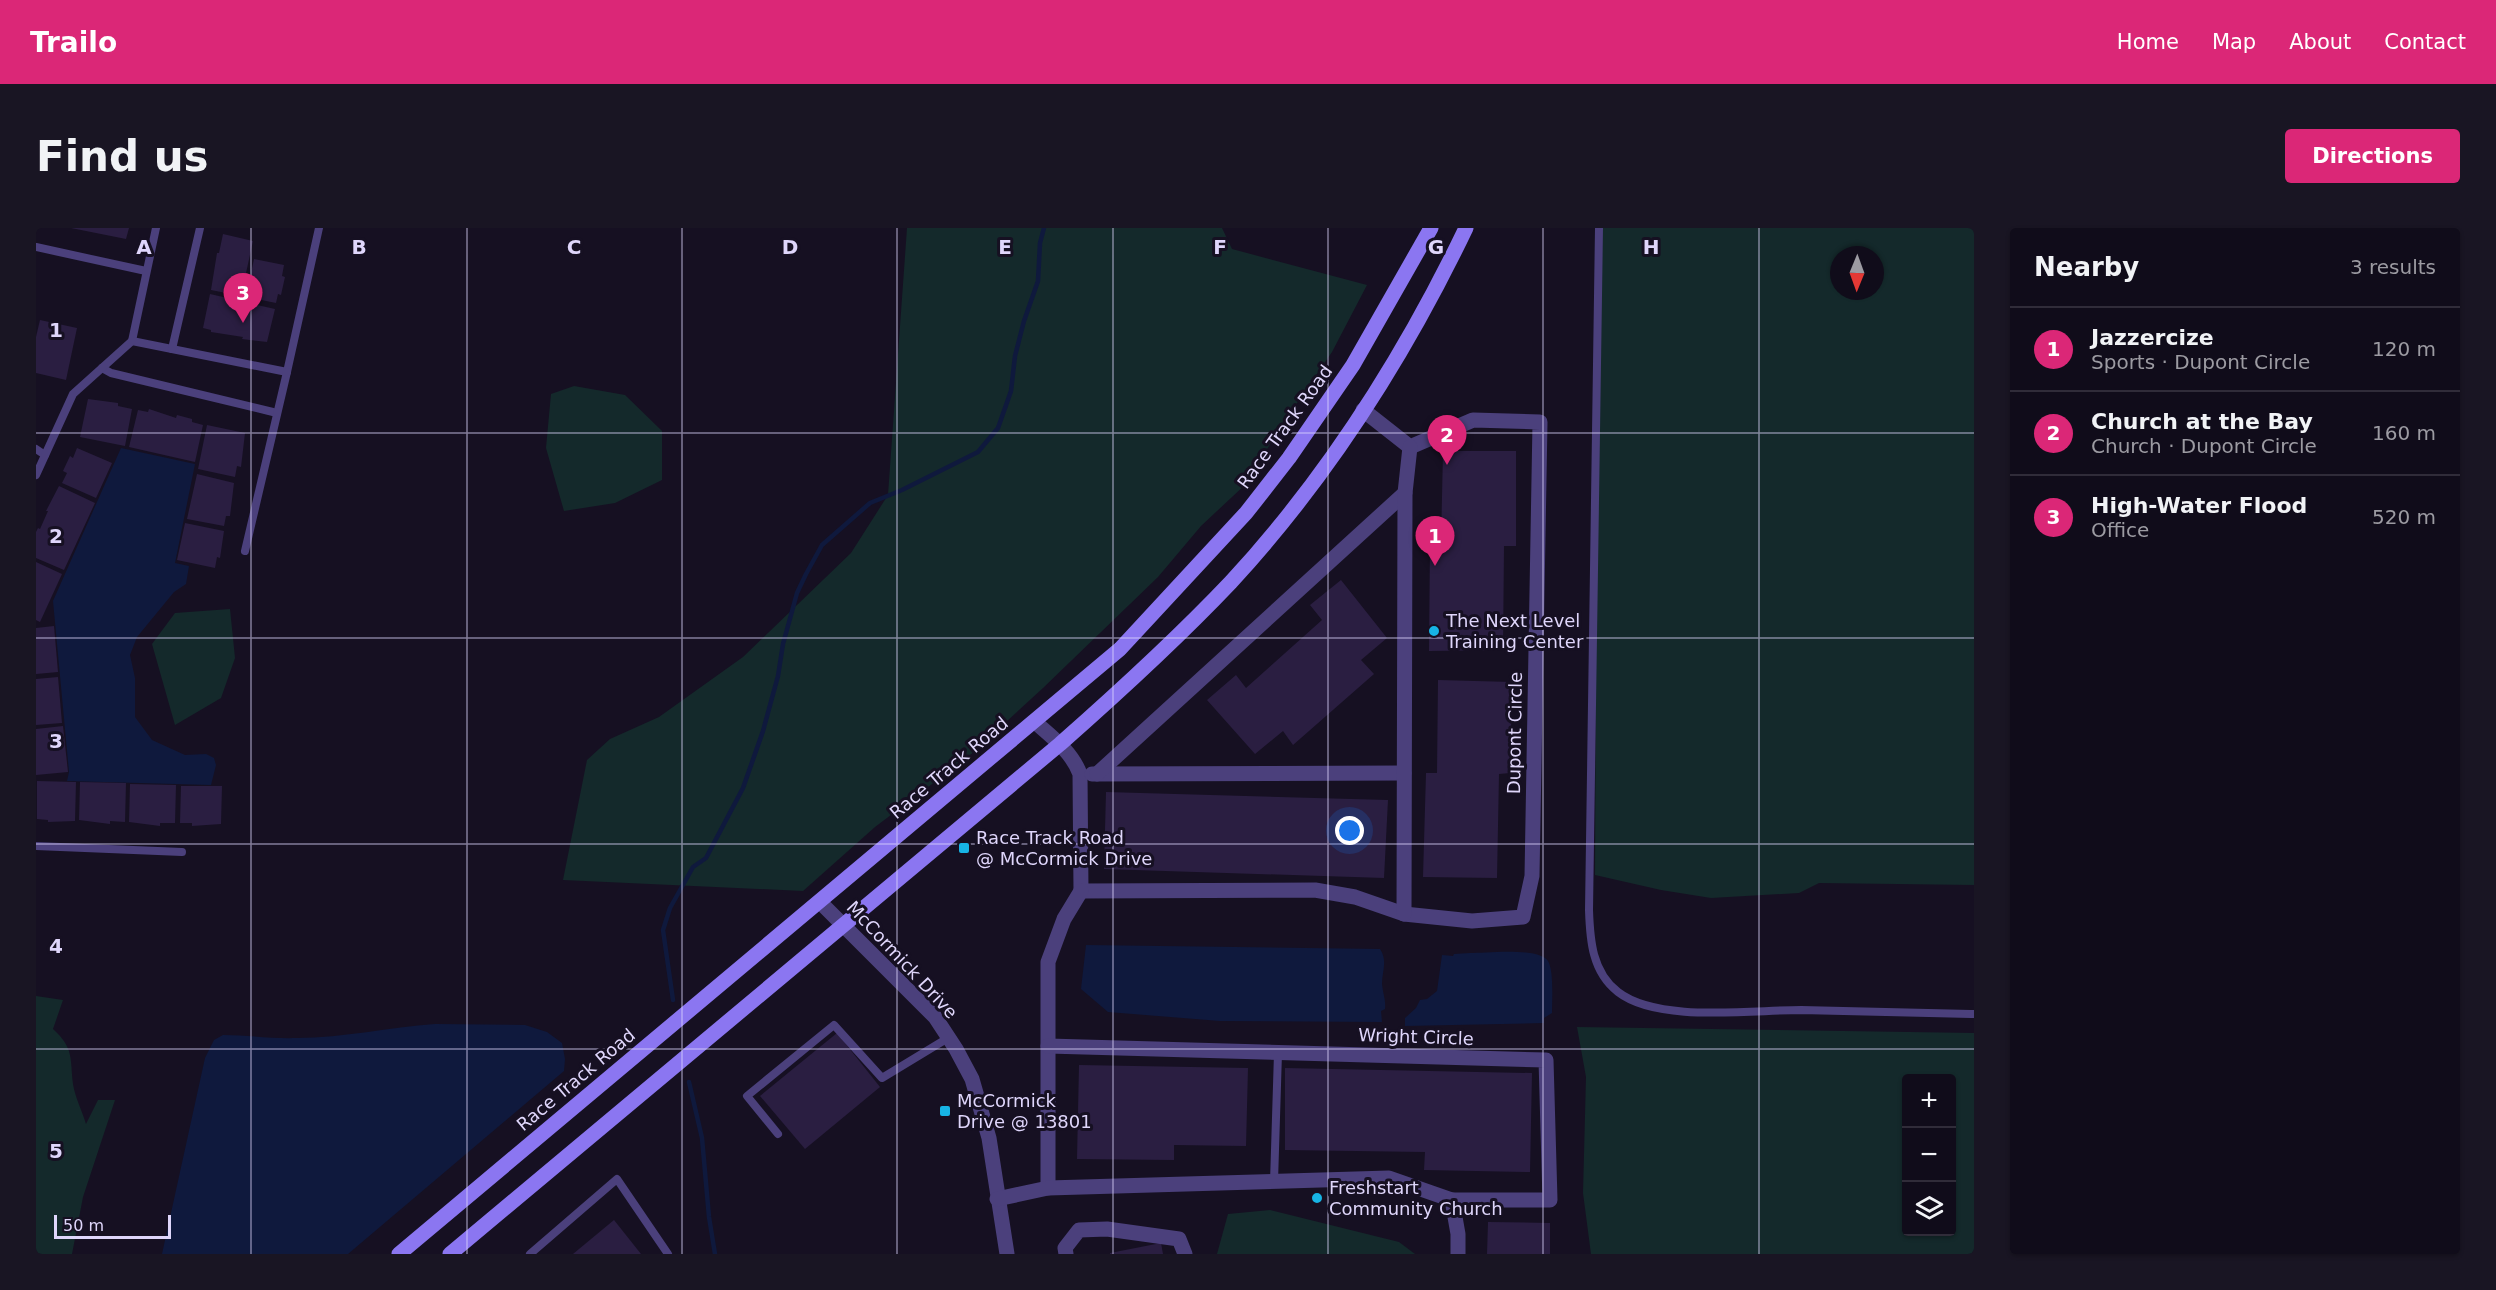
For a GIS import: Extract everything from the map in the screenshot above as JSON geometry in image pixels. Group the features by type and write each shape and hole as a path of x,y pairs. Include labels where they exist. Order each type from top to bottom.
{"main road":[{"name":"Race Track Road","path":"399,1254 1120,649 1246,513 1289,458 1353,365 1431,228"},
{"path":"450,1254 1060,744 1158,655 1232,581 1288,514 1363,410 1416,324 1442,278 1466,228"}],"street":[{"path":"1363,410 1410,447 1405,493 1404,914"},
{"name":"Dupont Circle","path":"1081,891 1315,890 1355,897 1404,914 1472,921 1523,917 1532,876 1540,422 1473,420 1410,447"},
{"path":"1097,774 1405,493"},
{"path":"1035,722 1077,763 1080,774 1081,891 1064,919 1048,962 1048,1188"},
{"path":"1080,774 1404,773"},
{"name":"McCormick Drive","path":"820,902 934,1017 972,1079 989,1137 1007,1254"},
{"name":"Wright Circle","path":"998,1199 1048,1188 1389,1178 1452,1200 1550,1200 1546,1060 1048,1046"},
{"path":"1452,1200 1458,1234 1458,1254"},
{"path":"1066,1254 1065,1248 1079,1230 1107,1229 1179,1239 1185,1254"}],"lane":[{"path":"36,475 73,394 132,341 156,228"},
{"path":"172,350 200,228"},
{"path":"245,551 319,228"},
{"path":"1599,228 1589,909 1592,947 1604,979 1632,1001 1660,1009 1722,1012 1801,1010 1974,1014"},
{"path":"36,248 146,271"},
{"path":"132,341 287,372"},
{"path":"102,368 111,373 277,413"},
{"path":"36,449 45,455"},
{"path":"36,846 182,852"},
{"path":"778,1134 747,1096 834,1025 882,1078 948,1038"},
{"path":"1274,1182 1278,1053"},
{"path":"530,1254 618,1179 668,1254"}],"green space":[{"path":"907,228 1222,228 1232,249 1367,285 1332,352 1278,431 1247,483 1201,526 1158,577 968,757 875,827 803,891 563,880 587,760 610,739 659,717 743,657 851,553 888,495"},
{"path":"1598,228 1974,228 1974,885 1819,883 1799,893 1711,898 1661,890 1595,875"},
{"path":"574,386 625,395 662,431 662,480 615,503 564,511 546,448 551,394"},
{"path":"230,609 235,658 221,698 175,725 152,644 175,613"},
{"path":"36,996 63,1000 53,1029 68,1048 74,1089 86,1124 98,1100 115,1100 83,1197 72,1254 36,1254"},
{"path":"1577,1027 1974,1033 1974,1254 1591,1254 1583,1193 1586,1077"},
{"path":"1270,1210 1399,1242 1415,1254 1217,1254 1228,1214"}],"water":[{"path":"121,448 195,464 175,563 189,566 186,584 174,592 137,637 130,655 135,678 135,717 152,740 185,755 206,754 214,758 216,765 211,785 67,781 69,772 53,601"},
{"path":"1086,945 1380,949 1384,962 1382,984 1385,1009 1381,1011 1382,1022 1220,1021 1108,1012 1081,989"},
{"path":"1500,952 1534,954 1548,961 1552,979 1552,1013 1544,1018 1544,1023 1405,1026 1405,1018 1416,1008 1420,1000 1427,999 1437,991 1442,955"},
{"path":"435,1024 525,1025 547,1032 562,1043 565,1059 564,1071 348,1254 162,1254 205,1058 214,1040 223,1035 315,1038"}],"building":[{"path":"71,228 129,228 126,239"},
{"path":"223,234 253,241 241,296 211,290 217,253 219,253"},
{"path":"254,259 284,265 282,276 285,277 281,295 278,294 276,303 246,297"},
{"path":"210,294 275,309 267,342 242,339 243,337 211,332 203,328"},
{"path":"40,320 77,328 66,380 36,373 36,337"},
{"path":"88,399 118,403 118,406 132,409 125,446 80,437"},
{"path":"149,409 176,418 177,415 192,419 192,422 203,425 195,462 129,447 138,410 148,412"},
{"path":"207,425 245,433 241,467 237,466 235,477 198,469"},
{"path":"77,448 112,463 96,498 62,483 67,473 63,471 70,456 73,458"},
{"path":"1443,451 1516,451 1516,546 1504,546 1503,650 1429,651 1430,542 1441,543"},
{"path":"197,474 234,483 230,516 226,516 224,526 187,519"},
{"path":"59,486 95,503 64,570 36,558 36,532 38,528 40,529"},
{"path":"185,523 224,531 220,558 217,557 215,568 177,560"},
{"path":"36,562 62,574 40,622 36,620"},
{"path":"1341,580 1387,638 1361,660 1374,674 1293,745 1283,731 1255,754 1207,700 1236,675 1246,688 1322,620 1310,605"},
{"path":"54,626 58,672 36,674 36,628"},
{"path":"58,677 62,723 36,725 36,679"},
{"path":"1438,680 1512,682 1510,773 1499,774 1497,878 1423,877 1426,773 1437,773"},
{"path":"63,726 68,772 36,775 36,729"},
{"path":"37,781 76,782 75,821 48,822 48,820 37,819"},
{"path":"80,782 126,783 125,822 110,821 110,824 79,820"},
{"path":"130,784 176,785 175,823 160,823 160,826 129,822"},
{"path":"181,786 222,786 221,824 192,826 192,823 180,823"},
{"path":"1106,792 1388,800 1384,878 1104,869"},
{"path":"837,1033 880,1087 805,1149 760,1096"},
{"path":"1079,1065 1248,1068 1246,1146 1174,1145 1174,1160 1077,1159"},
{"path":"1285,1068 1532,1073 1530,1172 1424,1170 1425,1152 1285,1150"},
{"path":"614,1220 641,1254 573,1254"},
{"path":"1488,1222 1550,1223 1550,1254 1487,1254"},
{"path":"1161,1243 1163,1254 1110,1254 1110,1253"}],"waterway":[{"path":"673,1000 663,930 670,908 693,867 706,858 743,788 763,731 797,593 806,574 822,545 870,503 902,490 978,452 998,428 1011,391 1015,356 1024,321 1038,281 1040,243 1044,228"},
{"path":"689,1082 702,1138 709,1217 715,1254"}],"place":[{"name":"High-Water Flood","path":"243,323"},
{"name":"Church at the Bay","path":"1447,465"},
{"name":"Jazzercize","path":"1435,566"},
{"name":"The Next Level Training Center","path":"1434,631"},
{"name":"Race Track Road @ McCormick Drive","path":"964,848"},
{"name":"McCormick Drive @ 13801","path":"945,1111"},
{"name":"Freshstart Community Church","path":"1317,1198"}]}
